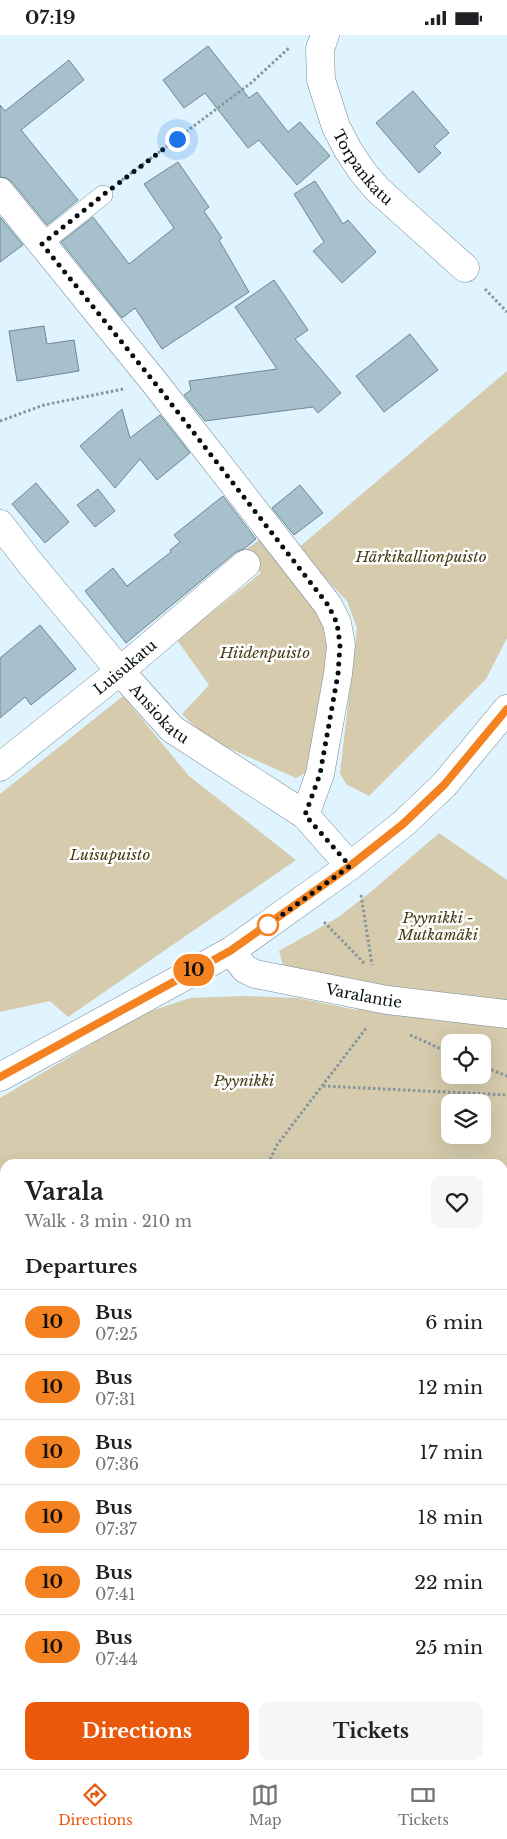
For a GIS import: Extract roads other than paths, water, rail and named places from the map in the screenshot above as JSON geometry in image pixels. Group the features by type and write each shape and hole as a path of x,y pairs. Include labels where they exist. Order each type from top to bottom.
{"street":[{"name":"Torpankatu","path":"325,35 320,49 321,80 334,121 348,150 377,189 465,268"},
{"path":"0,192 155,383 328,605 337,623 340,645 338,674 320,774 305,815"},
{"name":"Ansiokatu","path":"0,524 120,671 172,729 305,815 350,866"},
{"name":"Luisukatu","path":"0,767 120,671 246,563"},
{"path":"3,1069 230,951 350,866 403,824 444,785 507,709"},
{"name":"Varalantie","path":"230,951 245,969 255,974 388,1000 507,1014"}],"lane":[{"path":"42,244 103,195"}],"park label":[{"name":"Härkikallionpuisto","path":"421,556"},
{"name":"Hiidenpuisto","path":"265,652"},
{"name":"Luisupuisto","path":"110,854"},
{"name":"Pyynikki - Mutkamäki","path":"438,926"},
{"name":"Pyynikki","path":"244,1080"}]}
